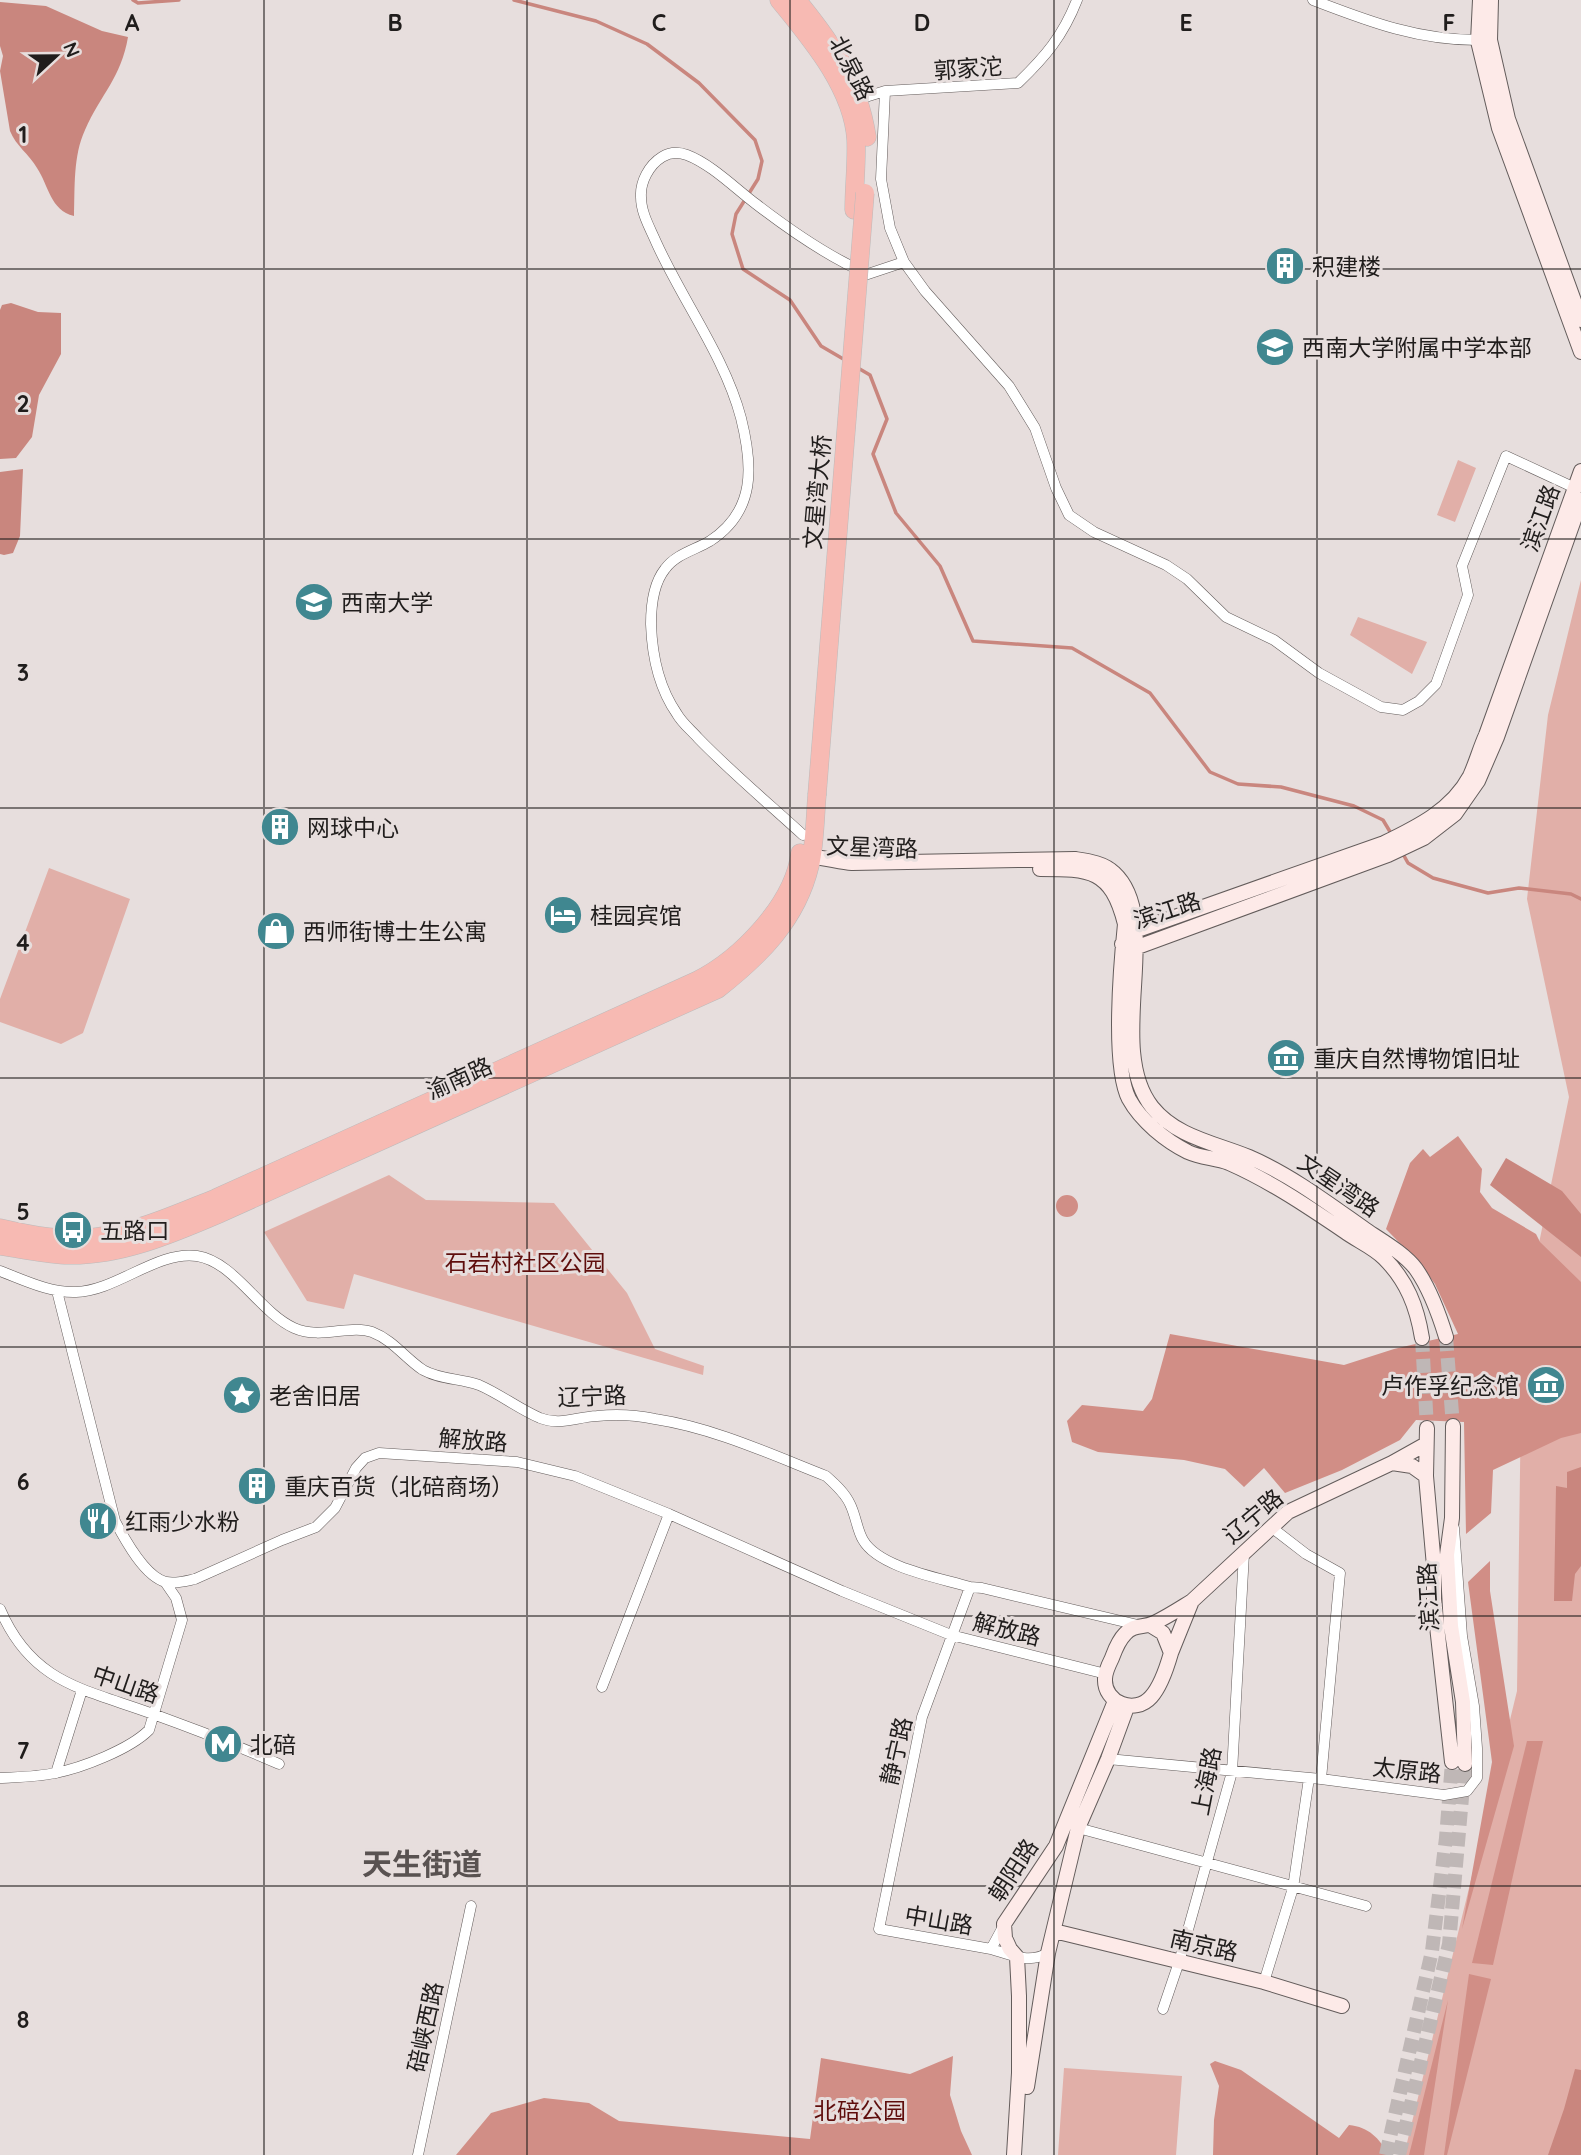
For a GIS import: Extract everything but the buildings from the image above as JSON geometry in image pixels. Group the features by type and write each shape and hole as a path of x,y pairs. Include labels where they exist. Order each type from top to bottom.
{"highway":[{"name":"北泉路","path":"779,0 830,67 847,104 856,138 854,210"},
{"name":"北泉路","path":"797,0 842,61 859,99 867,136 865,193"},
{"name":"文星湾大桥","path":"812,794 865,193"},
{"name":"文星湾大桥","path":"812,794 854,210"},
{"name":"渝南路","path":"0,1228 67,1238 97,1237 149,1224 277,1171 712,974 761,930 807,860 803,835 812,794"},
{"name":"渝南路","path":"0,1246 65,1255 99,1253 147,1242 221,1213 718,989 752,962 772,941 790,913 807,860 812,794"}],"main road":[{"path":"1480,0 1499,128 1581,352"},
{"path":"1491,0 1484,40 1508,119 1581,320"},
{"name":"滨江路","path":"1129,946 1298,881 1384,843 1419,826 1448,805 1474,779 1578,494 1581,471"},
{"name":"文星湾路","path":"807,860 852,863 1075,859 1099,864 1114,872 1128,890 1133,904 1135,931 1129,946 1119,1059 1129,1100 1143,1118 1162,1135 1188,1152 1225,1162 1285,1192 1382,1257 1402,1281 1417,1310 1422,1338"},
{"name":"文星湾路","path":"807,860 842,872 1075,869 1088,872 1109,885 1119,902 1129,946 1135,1071 1138,1084 1154,1109 1167,1123 1189,1136 1252,1159 1291,1178 1391,1247 1415,1268 1437,1310 1446,1337"},
{"name":"滨江路","path":"1135,931 1298,881"},
{"name":"滨江路","path":"1427,1427 1426,1476 1434,1599 1459,1763 1462,1702 1451,1626 1447,1555 1452,1518 1453,1426"},
{"name":"辽宁路","path":"1144,1625 1192,1601 1288,1512 1426,1444"},
{"path":"1392,1463 1412,1466 1426,1476"},
{"name":"辽宁路","path":"1171,1653 1192,1601"},
{"path":"1144,1625 1163,1633 1171,1653 1156,1690 1150,1699 1139,1706 1121,1704 1106,1686 1105,1674 1122,1636 1144,1625"},
{"path":"1023,2155 1028,2071 1048,1953 1078,1828 1108,1759 1121,1704"},
{"name":"朝阳路","path":"1014,2155 1019,2073 1017,1958 1005,1938 1004,1924 1056,1846 1121,1704"},
{"name":"南京路","path":"1055,1931 1264,1982 1342,2006"},
{"path":"1018,1988 1033,1981 1038,1984 1042,1993"}],"street":[{"name":"郭家沱","path":"859,99 885,91 1018,83 1043,59 1067,26 1077,0"},
{"path":"1313,0 1407,33 1484,40"},
{"path":"885,91 881,179 890,228 904,262 925,291 1009,386 1035,428 1056,488 1069,515 1094,532 1166,565 1187,579 1226,617 1273,640 1319,673 1381,708 1403,710 1419,701 1436,684 1468,595 1462,566 1506,456 1578,494"},
{"path":"803,835 710,751 677,715 660,681 652,647 652,597 664,570 675,559 710,541 733,522 741,511 747,491 748,472 740,415 730,388 643,214 640,196 645,176 661,157 672,152 687,155 838,261 868,274 904,262"},
{"name":"辽宁路","path":"0,1271 57,1291 78,1292 95,1289 174,1257 195,1255 210,1259 227,1271 274,1316 295,1328 317,1334 369,1331 388,1339 422,1369 438,1377 475,1383 541,1418 570,1422 592,1416 616,1415 653,1418 695,1426 826,1476 840,1489 850,1504 863,1540 875,1555 892,1563 970,1587 1144,1625"},
{"path":"0,1779 56,1773 88,1763 138,1740 149,1730 183,1620 176,1598 165,1582 152,1573 131,1550 115,1521 57,1291"},
{"name":"解放路","path":"165,1582 195,1579 316,1527 335,1508 365,1458 379,1453 517,1462 575,1476 951,1635 1105,1674"},
{"path":"602,1687 669,1514"},
{"name":"太原路","path":"1108,1759 1321,1779 1444,1795 1467,1791 1477,1778 1474,1706 1462,1636 1457,1543 1452,1518"},
{"path":"1271,1527 1306,1553 1340,1573 1321,1779"},
{"name":"上海路","path":"1163,2009 1180,1962 1232,1772 1244,1553"},
{"name":"静宁路","path":"879,1929 922,1717 970,1587"},
{"name":"中山路","path":"0,1609 18,1645 64,1683 154,1714 279,1764"},
{"path":"56,1773 82,1690"},
{"path":"1264,1982 1293,1888 1309,1778"},
{"path":"1078,1828 1366,1906"},
{"name":"碚峡西路","path":"418,2155 471,1906"},
{"path":"991,1949 1004,1924"},
{"name":"中山路","path":"879,1929 991,1949 1017,1958"},
{"path":"1017,1958 1041,1958 1048,1953"}],"green space":[{"path":"1458,460 1476,468 1455,522 1437,515"},
{"path":"1581,580 1581,2155 1404,2155 1517,1691 1522,1326 1569,1097 1527,899 1548,715"},
{"path":"1358,617 1427,642 1412,674 1350,635"},
{"path":"49,868 130,899 83,1033 61,1044 0,1022 0,999"},
{"path":"1458,1136 1482,1169 1480,1192 1492,1208 1536,1234 1540,1242 1581,1282 1581,1433 1561,1438 1493,1470 1491,1513 1466,1534 1464,1422 1416,1420 1400,1440 1342,1470 1285,1493 1264,1468 1244,1487 1225,1469 1184,1460 1098,1452 1072,1442 1067,1421 1082,1405 1143,1411 1152,1399 1170,1334 1344,1365 1394,1349 1458,1334 1435,1284 1421,1265 1386,1229 1410,1163 1423,1149 1430,1157"},
{"name":"石岩村社区公园","path":"389,1175 426,1200 554,1203 627,1293 655,1349 704,1366 703,1375 354,1274 344,1309 307,1301 264,1232"},
{"path":"1067,1195 1075,1198 1078,1206 1075,1214 1067,1217 1059,1214 1056,1206 1059,1198"},
{"path":"1490,1561 1490,1591 1514,1746 1462,1929 1492,1762 1468,1582"},
{"path":"1527,1741 1543,1741 1493,1965 1472,1963"},
{"path":"1469,1974 1491,1979 1447,2155 1444,2155"},
{"path":"1448,2000 1424,2155 1409,2155"},
{"name":"北碚公园","path":"953,2056 950,2095 972,2155 456,2155 491,2113 544,2098 589,2103 619,2121 810,2139 821,2058 910,2074"},
{"path":"1215,2061 1241,2070 1339,2138 1349,2125 1368,2131 1389,2155 1213,2155 1219,2086 1210,2064"},
{"path":"1064,2068 1182,2076 1176,2155 1058,2155"}],"shaded area":[{"path":"0,2 46,6 102,31 128,37 116,75 81,140 75,172 74,216 55,203 37,168 10,131 0,71 3,56 0,46"},
{"path":"11,303 38,312 61,313 61,354 39,395 32,437 16,458 0,459 0,310 2,305"},
{"path":"23,469 20,536 13,553 4,555 0,554 0,472"},
{"path":"1506,1158 1562,1191 1581,1214 1581,1257 1490,1185"},
{"path":"1581,1467 1581,1566 1575,1574 1572,1601 1554,1601 1556,1486 1567,1488 1567,1472"},
{"path":"1575,2069 1581,2070 1581,2155 1548,2155 1564,2109"}],"waterway":[{"path":"133,0 138,3 179,0"},
{"path":"514,0 596,21 647,44 699,83 755,140 762,161 758,179 736,214 732,234 743,269 790,300 821,346 845,360"},
{"path":"858,368 870,375 887,419 873,454 896,513 940,566 973,641 1072,648 1150,693 1210,772 1238,784 1281,787 1354,806 1383,820 1392,835"},
{"path":"1403,854 1408,863 1433,878 1488,893 1519,888 1571,894 1581,899"}],"tunnel":[{"path":"1446,1337 1453,1426"},
{"path":"1422,1338 1427,1428"},
{"path":"1386,2155 1432,1951 1452,1762"},
{"path":"1399,2155 1449,1944 1465,1764"}],"place":[{"name":"积建楼","path":"1285,266"},
{"name":"西南大学附属中学本部","path":"1275,347"},
{"name":"西南大学","path":"314,602"},
{"name":"网球中心","path":"280,827"},
{"name":"桂园宾馆","path":"563,915"},
{"name":"西师街博士生公寓","path":"276,931"},
{"name":"重庆自然博物馆旧址","path":"1286,1058"},
{"name":"五路口","path":"73,1230"},
{"name":"卢作孚纪念馆","path":"1546,1385"},
{"name":"老舍旧居","path":"242,1395"},
{"name":"重庆百货（北碚商场）","path":"257,1486"},
{"name":"红雨少水粉","path":"98,1521"},
{"name":"北碚","path":"223,1744"}],"district":[{"name":"天生街道","path":"422,1864"}]}
